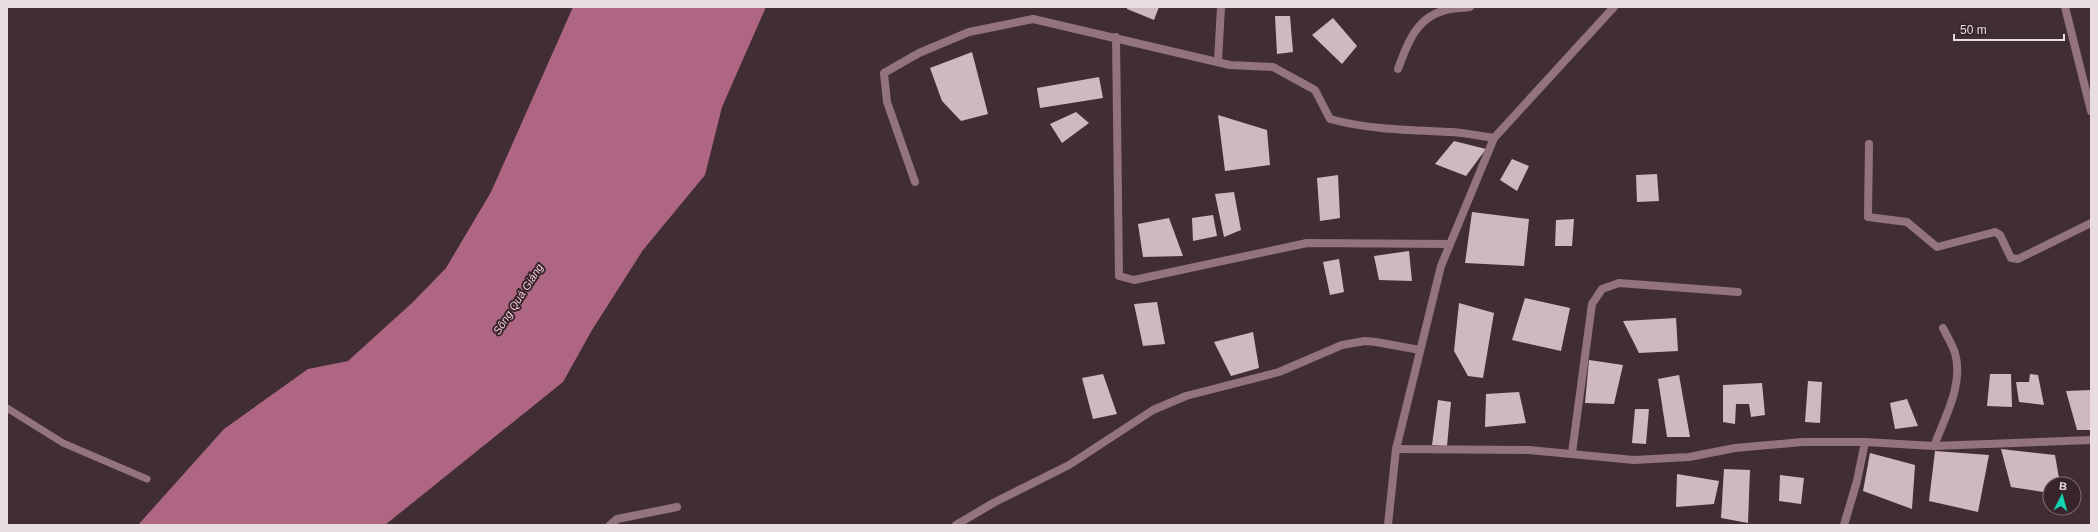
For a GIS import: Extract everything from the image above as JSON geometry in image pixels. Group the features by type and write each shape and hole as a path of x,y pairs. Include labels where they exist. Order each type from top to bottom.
{"street":[{"path":"1218,62 1221,7"},
{"path":"1398,69 1416,28 1424,19 1451,9 1470,7"},
{"path":"1388,525 1396,449 1441,266 1494,138 1614,7"},
{"path":"2065,7 2091,111"},
{"path":"915,182 887,102 884,73 919,53 969,32 1032,18 1230,65 1274,67 1315,90 1330,119 1348,124 1398,130 1454,132 1494,138"},
{"path":"1116,37 1119,276 1134,280 1307,243 1450,244"},
{"path":"1869,144 1868,217 1907,222 1937,247 1994,232 2000,235 2011,258 2018,260 2091,224"},
{"path":"1572,453 1592,304 1602,289 1618,283 1738,292"},
{"path":"1934,446 1957,382 1957,366 1954,352 1943,328"},
{"path":"956,525 995,502 1069,465 1153,410 1186,396 1279,372 1342,345 1376,342 1420,350"},
{"path":"1396,449 1530,450 1634,460 1689,457 1735,448 1802,442 1865,442 1934,446 2091,440"},
{"path":"1844,525 1857,481 1865,442"},
{"path":"610,525 617,519 677,506"}],"lane":[{"path":"7,408 63,443 146,479"}],"water":[{"name":"Sông Quá Giáng","path":"573,7 766,7 722,107 705,175 643,250 592,330 563,382 385,525 138,525 224,429 308,369 348,361 413,302 446,268 491,192"}],"building":[{"path":"1127,7 1159,7 1154,20 1127,9"},
{"path":"1275,16 1290,16 1293,52 1277,54"},
{"path":"1333,18 1357,46 1342,64 1312,35"},
{"path":"972,52 988,114 961,121 942,101 930,68"},
{"path":"1099,77 1103,98 1040,108 1037,88"},
{"path":"1076,112 1089,123 1062,143 1050,124"},
{"path":"1218,115 1267,130 1270,165 1225,171"},
{"path":"1454,141 1486,149 1466,176 1435,164"},
{"path":"1512,159 1529,166 1517,191 1500,180"},
{"path":"1657,174 1659,201 1637,202 1636,175"},
{"path":"1338,175 1340,218 1320,221 1317,178"},
{"path":"1234,192 1241,230 1224,237 1215,194"},
{"path":"1472,212 1529,219 1524,266 1465,263"},
{"path":"1213,215 1217,236 1193,241 1192,218"},
{"path":"1169,218 1183,256 1143,257 1138,224"},
{"path":"1574,219 1572,246 1555,246 1556,220"},
{"path":"1409,251 1412,281 1379,280 1374,256"},
{"path":"1339,259 1344,292 1330,295 1323,262"},
{"path":"1525,298 1570,308 1561,351 1512,340"},
{"path":"1157,302 1165,344 1143,346 1134,304"},
{"path":"1459,303 1494,313 1483,378 1468,376 1454,351"},
{"path":"1676,318 1678,351 1639,353 1623,321"},
{"path":"1253,332 1259,368 1231,376 1214,342"},
{"path":"1589,360 1623,365 1614,404 1585,403"},
{"path":"1103,374 1117,414 1093,419 1082,378"},
{"path":"1990,374 2011,374 2012,407 1987,406"},
{"path":"2030,374 2038,375 2044,405 2019,402 2016,382 2029,382"},
{"path":"1679,375 1690,437 1667,437 1658,379"},
{"path":"1808,381 1822,382 1820,423 1805,422"},
{"path":"1762,383 1765,415 1751,417 1749,404 1736,404 1735,424 1723,422 1723,385"},
{"path":"2091,390 2091,430 2077,430 2066,391"},
{"path":"1519,392 1526,423 1485,427 1486,394"},
{"path":"1907,399 1918,426 1895,429 1890,403"},
{"path":"1438,400 1451,402 1447,446 1432,445"},
{"path":"1635,409 1649,409 1646,444 1632,443"},
{"path":"2001,449 2055,455 2059,476 2042,476 2042,492 2011,487"},
{"path":"1935,451 1989,455 1978,512 1929,501"},
{"path":"1870,453 1915,465 1912,509 1863,491"},
{"path":"1724,469 1750,470 1748,523 1721,518"},
{"path":"1677,474 1719,481 1714,504 1676,507"},
{"path":"1780,475 1804,478 1801,504 1779,501"}]}
